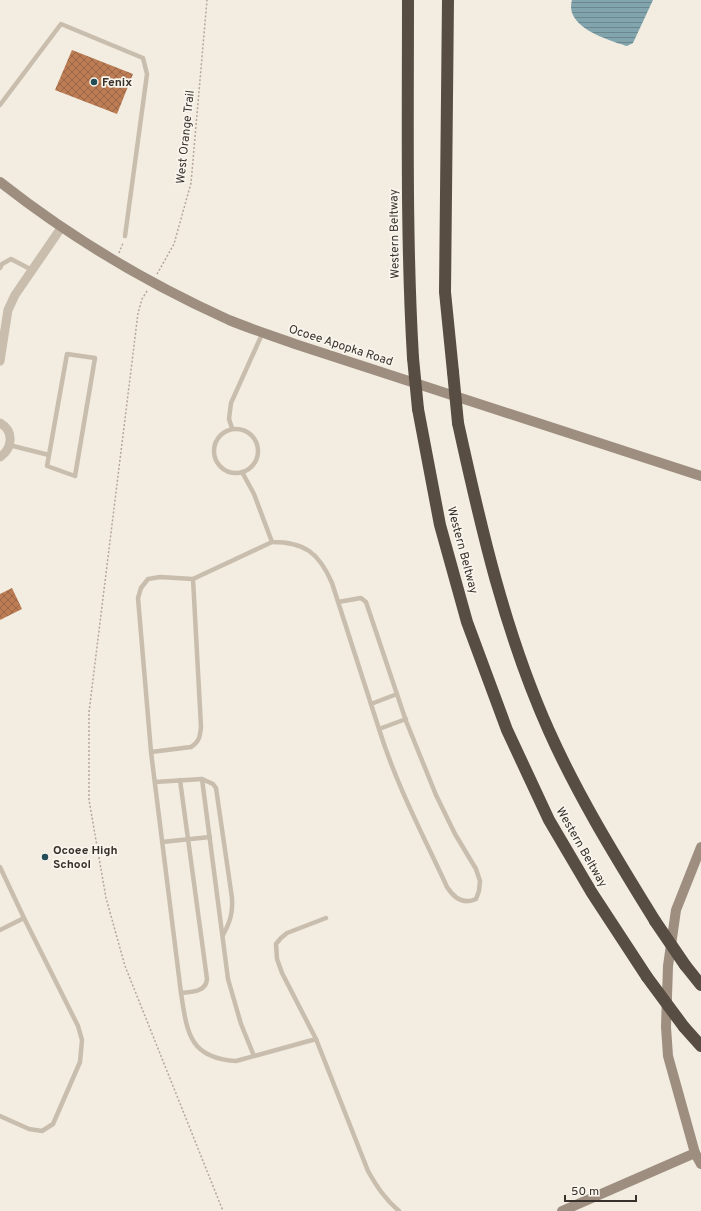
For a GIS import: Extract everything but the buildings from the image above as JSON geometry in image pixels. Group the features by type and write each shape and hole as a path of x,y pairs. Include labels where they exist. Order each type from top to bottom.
{"highway":[{"name":"Western Beltway","path":"408,0 408,229 413,358 418,410 440,525 468,622 507,730 549,820 592,893 647,977 684,1027 701,1046"},
{"name":"Western Beltway","path":"448,0 445,285 458,423 486,550 516,645 549,731 591,817 655,921 685,965 701,985"}],"main road":[{"name":"Ocoee Apopka Road","path":"0,182 42,215 115,262 230,320 701,476"},
{"path":"701,847 676,910 668,966 666,1027 668,1056 695,1153 701,1164"},
{"path":"562,1211 695,1153"}],"street":[{"path":"0,361 1,335 8,310 15,295 61,228"},
{"path":"0,423 8,430 10,435 10,445 5,453 0,457"}],"lane":[{"path":"0,105 62,24 143,58 147,74 125,236"},
{"path":"0,268 2,264 11,259 32,270"},
{"path":"232,428 229,419 231,402 263,332"},
{"path":"66,354 95,358 75,476 47,466 49,455 66,354"},
{"path":"232,428 248,432 257,444 256,459 253,465 242,472 227,472 221,468 214,456 215,441 224,431 232,428"},
{"path":"10,445 49,455"},
{"path":"242,472 254,494 272,542"},
{"path":"316,1039 236,1061 223,1060 210,1056 200,1049 192,1041 186,1027 151,752 138,598 141,588 148,579 160,577 193,579 272,542 293,544 312,553 324,565 338,602 379,729 400,784 446,887 453,896 460,900 470,902 476,899 479,891 480,881 476,869 455,834 439,801 406,719 366,602 361,598 338,602"},
{"path":"151,752 191,747 196,744 200,738 202,728 193,579"},
{"path":"371,704 397,694"},
{"path":"379,729 406,719"},
{"path":"155,782 202,779 213,784 216,788 233,910 230,922 223,935"},
{"path":"202,779 228,979 254,1056"},
{"path":"180,780 207,984 198,991 181,993"},
{"path":"162,842 210,837"},
{"path":"0,868 78,1026 82,1040 80,1062 53,1124 42,1131 29,1130 0,1116"},
{"path":"0,930 24,918"},
{"path":"326,918 287,933 276,944 276,959 316,1039 368,1171 378,1189 399,1211"}],"path":[{"name":"West Orange Trail","path":"207,0 191,183 174,244 142,299 138,313 89,712 89,800 106,898 126,966 223,1211"},
{"path":"115,262 125,236"}],"water":[{"path":"572,0 653,0 633,43 627,46 599,36 581,25 575,18 571,9"}],"place":[{"name":"Fenix","path":"94,82"},
{"name":"Ocoee High School","path":"45,857"}]}
